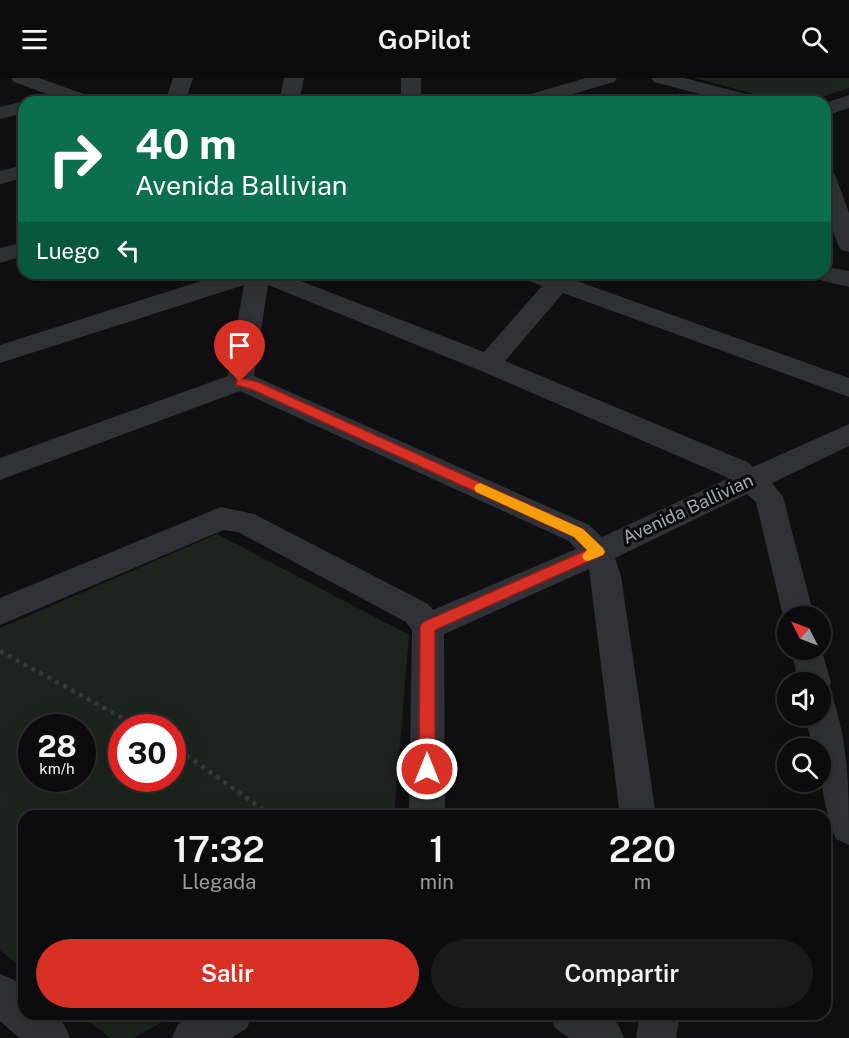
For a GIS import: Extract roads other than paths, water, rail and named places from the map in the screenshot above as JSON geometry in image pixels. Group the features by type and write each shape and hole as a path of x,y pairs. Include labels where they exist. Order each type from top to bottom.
{"street":[{"path":"21,78 72,86"},
{"path":"177,96 183,78"},
{"path":"290,96 294,78"},
{"path":"411,78 411,96"},
{"path":"534,96 607,78"},
{"path":"661,78 731,96"},
{"path":"53,96 72,86"},
{"path":"831,108 849,101"},
{"path":"0,113 18,108"},
{"path":"0,178 18,173"},
{"path":"833,189 849,245"},
{"path":"0,256 18,251"},
{"path":"831,275 849,279"},
{"path":"0,354 233,279"},
{"path":"240,382 257,279"},
{"path":"274,279 488,364 737,469 752,479 770,497 797,606"},
{"path":"488,364 562,279"},
{"path":"566,279 849,388"},
{"path":"0,469 240,382 265,390 579,533 598,552 606,576 637,810"},
{"name":"Avenida Ballivian","path":"428,627 598,552 849,434"},
{"path":"0,612 221,518 244,522 417,613 428,627 427,810"},
{"path":"827,726 843,774 849,827"},
{"path":"0,994 18,1010"},
{"path":"30,1020 50,1038"},
{"path":"192,1038 222,1020"},
{"path":"578,1020 604,1038"},
{"path":"656,1038 660,1020"}]}
